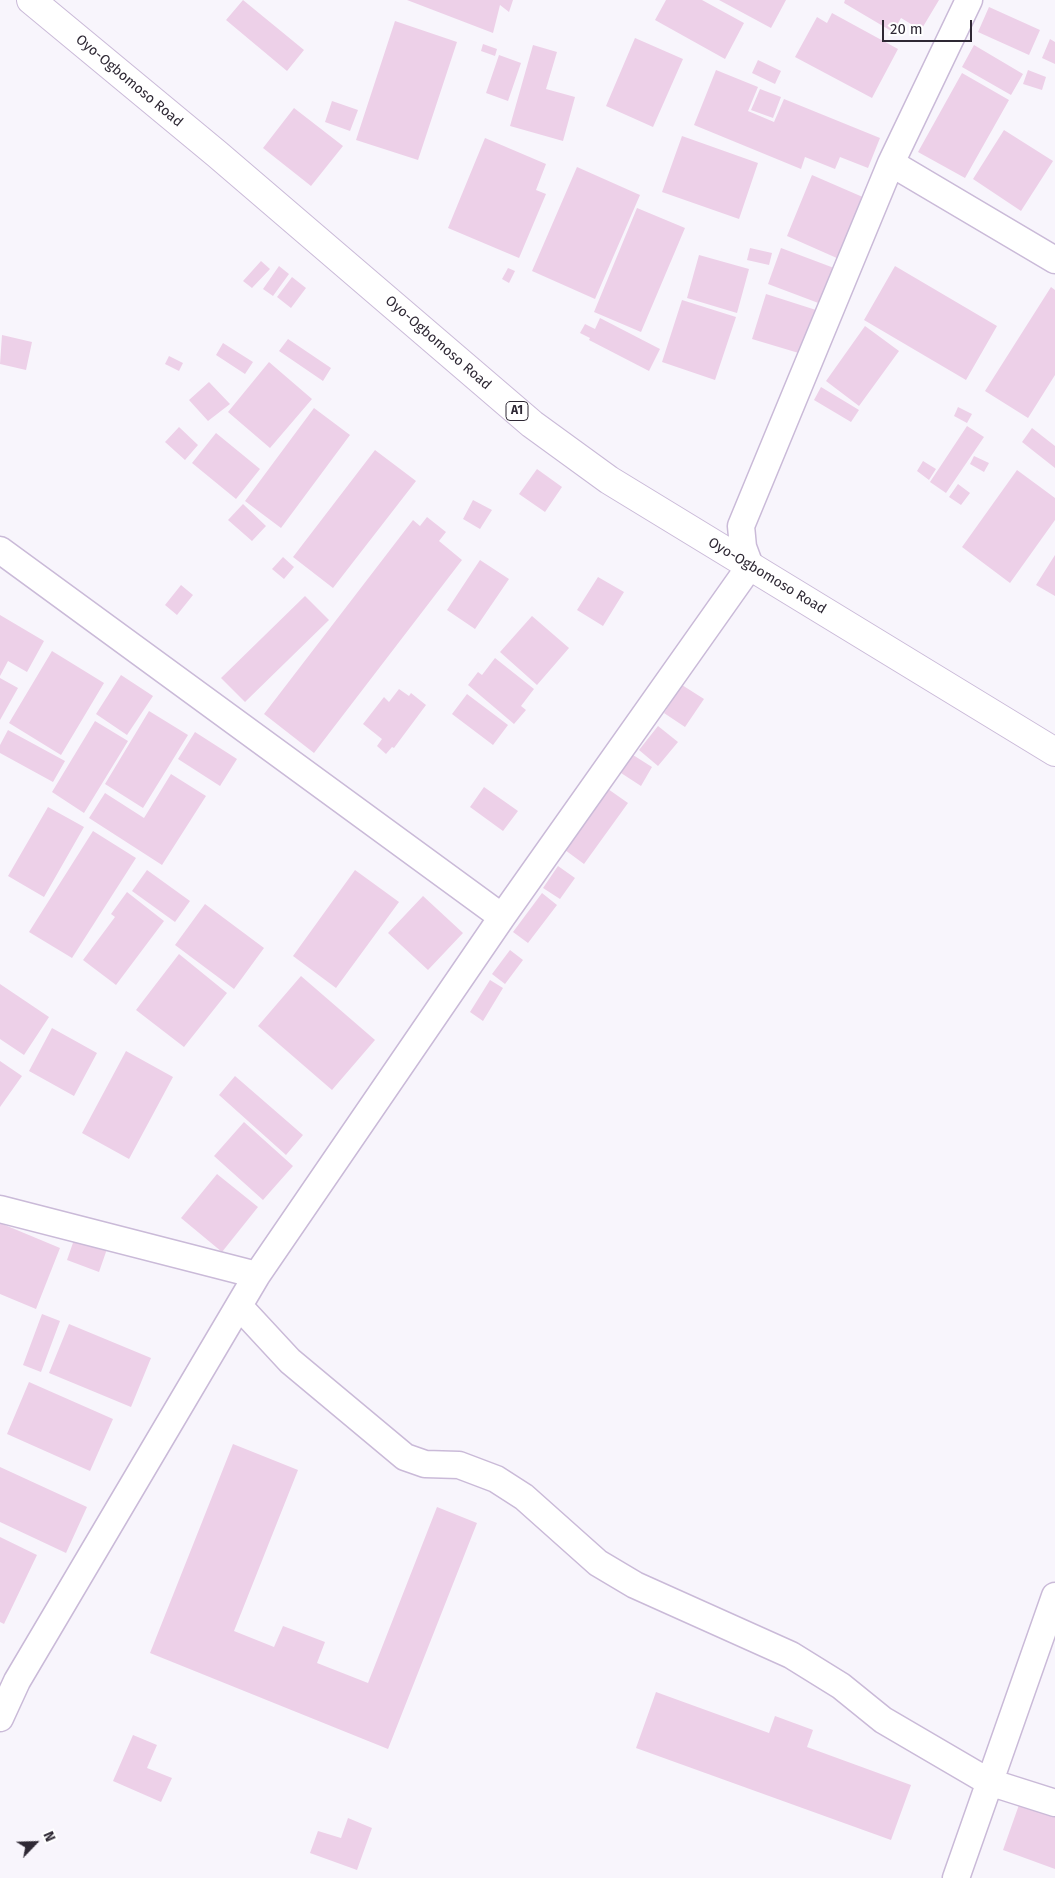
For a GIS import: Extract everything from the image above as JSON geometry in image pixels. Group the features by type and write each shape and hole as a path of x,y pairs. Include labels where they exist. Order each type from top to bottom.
{"highway":[{"name":"Oyo-Ogbomoso Road","path":"31,0 210,148 532,424 609,480 1055,752"}],"street":[{"path":"0,1718 18,1681 257,1275 502,917 750,566 743,547 741,526 891,163 968,0"},
{"path":"891,163 1055,260"},
{"path":"0,550 502,917"},
{"path":"0,1209 257,1275"},
{"path":"239,1306 290,1360 405,1457 425,1464 459,1465 496,1479 524,1497 598,1564 635,1585 791,1655 841,1686 883,1720 989,1782 1055,1802"},
{"path":"956,1878 1055,1596"}],"building":[{"path":"243,0 304,50 287,71 226,20"},
{"path":"407,0 513,0 509,12 500,5 493,33"},
{"path":"666,0 702,0 744,23 725,59 655,20"},
{"path":"719,0 786,0 771,28"},
{"path":"845,0 939,0 921,30 901,18 893,32 844,3"},
{"path":"989,7 1040,30 1029,55 978,32"},
{"path":"832,13 898,49 872,98 795,57 817,17 827,23"},
{"path":"395,21 457,42 418,160 356,140"},
{"path":"635,38 683,59 653,127 606,106"},
{"path":"1050,39 1055,42 1055,64 1042,58"},
{"path":"483,44 497,49 495,56 481,51"},
{"path":"533,45 557,52 546,89 575,97 563,141 510,126"},
{"path":"974,45 1023,74 1011,95 962,67"},
{"path":"499,55 521,63 508,101 486,93"},
{"path":"758,60 781,71 775,84 752,73"},
{"path":"716,70 758,87 748,111 774,122 784,99 880,138 868,168 840,157 835,169 805,157 801,169 694,125"},
{"path":"1028,70 1046,77 1042,90 1023,84"},
{"path":"962,73 1009,100 965,178 918,152"},
{"path":"760,89 781,97 773,118 751,110"},
{"path":"332,101 358,110 350,131 325,122"},
{"path":"294,108 343,146 311,186 263,148"},
{"path":"1004,130 1053,161 1021,211 973,179"},
{"path":"682,136 758,163 739,219 662,192"},
{"path":"485,138 546,164 536,190 546,194 519,258 448,228"},
{"path":"577,167 640,195 595,299 532,271"},
{"path":"812,175 865,198 839,259 787,236"},
{"path":"637,208 685,228 641,332 594,312"},
{"path":"750,248 772,253 769,265 747,260"},
{"path":"781,248 834,268 821,304 768,284"},
{"path":"699,255 749,269 737,313 687,298"},
{"path":"261,261 270,269 252,288 243,281"},
{"path":"279,266 289,274 273,296 263,289"},
{"path":"895,266 997,326 966,380 864,320"},
{"path":"508,268 515,271 509,283 502,279"},
{"path":"292,277 306,288 291,308 277,297"},
{"path":"1051,287 1055,290 1055,375 1028,418 985,391"},
{"path":"766,294 816,310 802,354 752,339"},
{"path":"682,300 736,317 715,380 662,362"},
{"path":"600,318 660,349 649,371 589,340 590,338 580,333 585,324 595,329"},
{"path":"865,326 899,351 859,406 826,381"},
{"path":"2,335 32,342 26,370 0,364"},
{"path":"288,339 331,368 323,381 279,351"},
{"path":"223,343 253,362 245,374 216,355"},
{"path":"169,356 183,363 179,371 165,364"},
{"path":"269,362 312,399 270,448 228,412"},
{"path":"209,382 230,404 208,421 189,400"},
{"path":"821,387 859,410 851,422 814,400"},
{"path":"958,407 972,414 967,423 954,416"},
{"path":"314,408 350,435 281,528 245,501"},
{"path":"967,426 984,437 946,493 930,482"},
{"path":"179,427 198,445 185,460 165,442"},
{"path":"1032,428 1055,446 1055,468 1022,442"},
{"path":"216,433 260,469 236,499 192,463"},
{"path":"375,450 416,481 333,588 293,557"},
{"path":"974,456 989,463 984,472 970,464"},
{"path":"923,461 936,469 929,480 917,471"},
{"path":"537,469 562,487 545,512 519,494"},
{"path":"1017,470 1055,498 1055,520 1010,583 962,547"},
{"path":"958,484 970,493 961,505 949,497"},
{"path":"473,500 492,510 480,529 463,519"},
{"path":"243,504 266,526 252,541 228,520"},
{"path":"427,517 446,532 439,541 462,560 314,753 264,714 413,520 420,526"},
{"path":"1055,555 1055,596 1036,585"},
{"path":"283,557 294,567 284,579 272,569"},
{"path":"480,560 509,579 475,629 447,610"},
{"path":"598,577 624,592 603,626 577,610"},
{"path":"181,585 193,595 177,615 165,605"},
{"path":"305,596 329,620 245,702 221,678"},
{"path":"0,615 44,641 27,672 8,661 0,676"},
{"path":"532,616 569,648 537,685 500,652"},
{"path":"52,651 104,683 61,755 9,723"},
{"path":"495,658 534,689 521,706 526,710 514,724 468,685 478,672 482,675"},
{"path":"121,675 153,696 127,735 96,714"},
{"path":"0,678 18,688 0,720"},
{"path":"682,685 704,699 685,727 664,713"},
{"path":"399,689 409,696 411,693 426,705 394,748 392,747 386,754 377,746 382,739 363,724 384,697 389,702"},
{"path":"467,694 508,725 493,745 452,714"},
{"path":"149,711 188,735 143,808 105,784"},
{"path":"95,721 128,741 84,813 52,792"},
{"path":"658,726 678,742 658,766 639,750"},
{"path":"8,730 65,761 53,782 0,753 0,745"},
{"path":"195,732 237,759 220,786 178,759"},
{"path":"633,755 652,767 641,786 621,773"},
{"path":"171,774 206,796 162,865 89,818 105,793 144,818"},
{"path":"484,787 518,811 503,831 470,807"},
{"path":"608,789 628,803 584,864 565,850"},
{"path":"48,807 84,827 44,897 8,876"},
{"path":"93,831 136,858 72,958 29,932"},
{"path":"558,866 575,878 560,899 543,888"},
{"path":"147,870 190,901 175,922 132,891"},
{"path":"355,870 399,902 336,988 293,956"},
{"path":"127,892 164,921 116,985 83,960 115,917 111,914"},
{"path":"542,893 557,905 528,943 513,932"},
{"path":"423,896 463,933 428,970 388,933"},
{"path":"205,904 264,948 234,989 175,945"},
{"path":"510,950 523,960 505,984 492,974"},
{"path":"179,954 227,993 184,1047 136,1010"},
{"path":"301,976 375,1040 332,1090 258,1026"},
{"path":"490,980 503,988 483,1021 470,1012"},
{"path":"0,984 49,1017 24,1055 0,1039"},
{"path":"52,1028 97,1053 74,1096 29,1071"},
{"path":"126,1051 173,1077 129,1159 82,1133"},
{"path":"0,1061 22,1076 0,1107"},
{"path":"235,1076 303,1135 286,1155 219,1095"},
{"path":"244,1122 293,1166 263,1200 214,1156"},
{"path":"217,1174 258,1207 222,1252 181,1218"},
{"path":"0,1223 60,1248 36,1309 0,1294"},
{"path":"75,1237 107,1249 99,1272 67,1260"},
{"path":"42,1314 60,1321 41,1372 23,1365"},
{"path":"69,1324 151,1358 131,1407 49,1373"},
{"path":"29,1382 113,1419 90,1471 7,1434"},
{"path":"233,1444 298,1470 234,1631 274,1647 283,1626 325,1642 317,1663 368,1683 437,1507 477,1523 388,1749 150,1653"},
{"path":"0,1467 87,1507 66,1553 0,1522"},
{"path":"0,1537 37,1555 4,1624 0,1622"},
{"path":"656,1692 769,1733 775,1716 813,1730 807,1747 911,1785 891,1840 636,1748"},
{"path":"133,1735 157,1745 147,1768 172,1778 161,1802 113,1781"},
{"path":"1020,1802 1055,1815 1055,1869 1003,1850"},
{"path":"348,1818 372,1828 357,1870 310,1853 318,1831 341,1838"}]}
